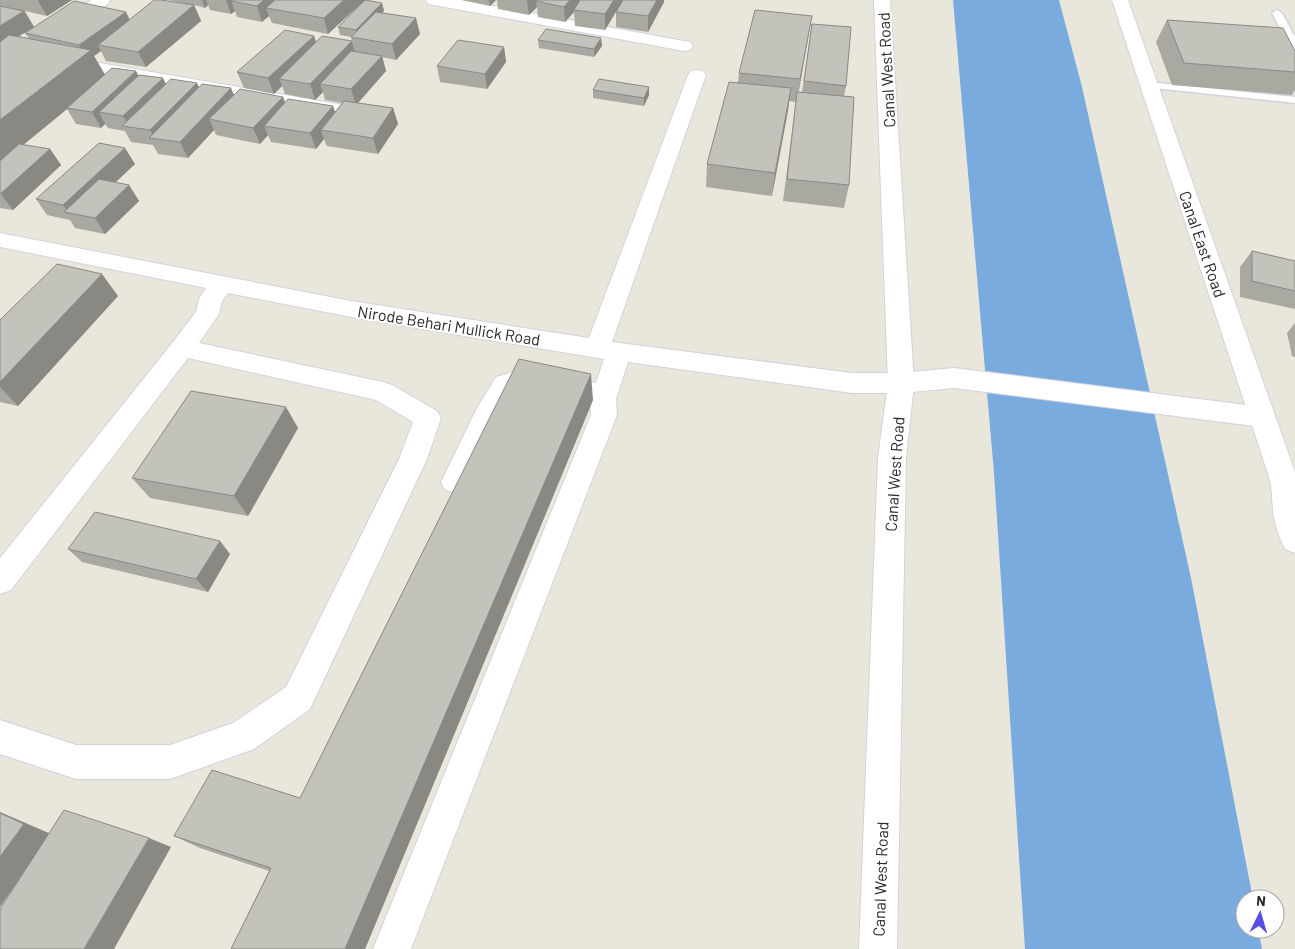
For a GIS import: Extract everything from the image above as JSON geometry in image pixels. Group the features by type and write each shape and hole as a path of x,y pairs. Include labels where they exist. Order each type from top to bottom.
{"street":[{"path":"0,68 102,0"},
{"path":"434,0 684,46"},
{"name":"Canal West Road","path":"878,949 892,458 901,383 882,0"},
{"name":"Canal East Road","path":"1120,0 1262,418 1291,488 1287,511 1295,540"},
{"path":"19,54 349,112"},
{"path":"392,949 604,415 603,399 609,350 697,75"},
{"name":"Nirode Behari Mullick Road","path":"0,240 350,309 609,350 852,383 901,383 954,378 1262,418"},
{"path":"0,581 182,348 207,314 211,299 231,286"},
{"path":"525,378 542,340"},
{"path":"0,737 76,762 170,762 242,737 298,698 414,459 428,418 383,392 182,348"},
{"path":"455,482 490,408 505,384 525,378 591,391 603,399"}],"lane":[{"path":"1277,13 1295,47"},
{"path":"1149,85 1295,100"}],"water":[{"path":"953,0 1059,0 1082,87 1191,578 1251,889 1235,889 1235,939 1260,939 1262,949 1025,949 994,473"}],"building":[{"path":"154,0 194,5 138,52 98,45"},
{"path":"264,0 257,6 231,1"},
{"path":"275,0 344,0 324,18 266,8"},
{"path":"365,0 382,3 356,30 338,27"},
{"path":"537,0 570,0 564,7"},
{"path":"580,0 614,0 605,14 574,10"},
{"path":"623,0 657,0 648,16 616,12"},
{"path":"74,1 126,12 79,45 25,33"},
{"path":"0,6 24,11 0,26"},
{"path":"755,10 812,16 800,79 739,73"},
{"path":"376,12 416,18 392,44 351,37"},
{"path":"1167,20 1283,28 1295,51 1295,72 1184,63"},
{"path":"812,24 851,27 846,86 804,81"},
{"path":"546,29 601,38 594,49 538,40"},
{"path":"285,30 314,36 268,78 237,72"},
{"path":"9,35 91,50 0,120 0,42"},
{"path":"322,36 352,41 310,84 279,79"},
{"path":"458,40 504,47 485,74 437,66"},
{"path":"351,51 382,56 351,89 320,84"},
{"path":"112,68 136,71 92,112 67,108"},
{"path":"139,75 163,78 123,116 99,112"},
{"path":"171,79 197,83 150,130 122,126"},
{"path":"599,79 649,87 644,98 593,90"},
{"path":"729,82 791,88 775,173 707,164"},
{"path":"202,84 231,88 180,142 149,138"},
{"path":"240,89 283,97 253,128 209,119"},
{"path":"797,92 854,97 849,185 787,179"},
{"path":"288,99 333,106 310,133 264,126"},
{"path":"344,101 393,108 373,138 321,130"},
{"path":"99,143 125,148 63,205 36,199"},
{"path":"19,144 50,149 0,194 0,161"},
{"path":"99,179 129,185 95,218 64,212"},
{"path":"1252,251 1295,261 1295,291 1252,281"},
{"path":"57,264 102,274 0,382 0,320"},
{"path":"519,359 591,374 345,949 231,949 271,868 174,836 212,770 300,798"},
{"path":"191,391 286,407 234,496 132,478"},
{"path":"95,512 220,541 196,579 68,549"},
{"path":"64,810 149,838 84,949 0,949 0,909"},
{"path":"0,813 24,824 0,857"}]}
